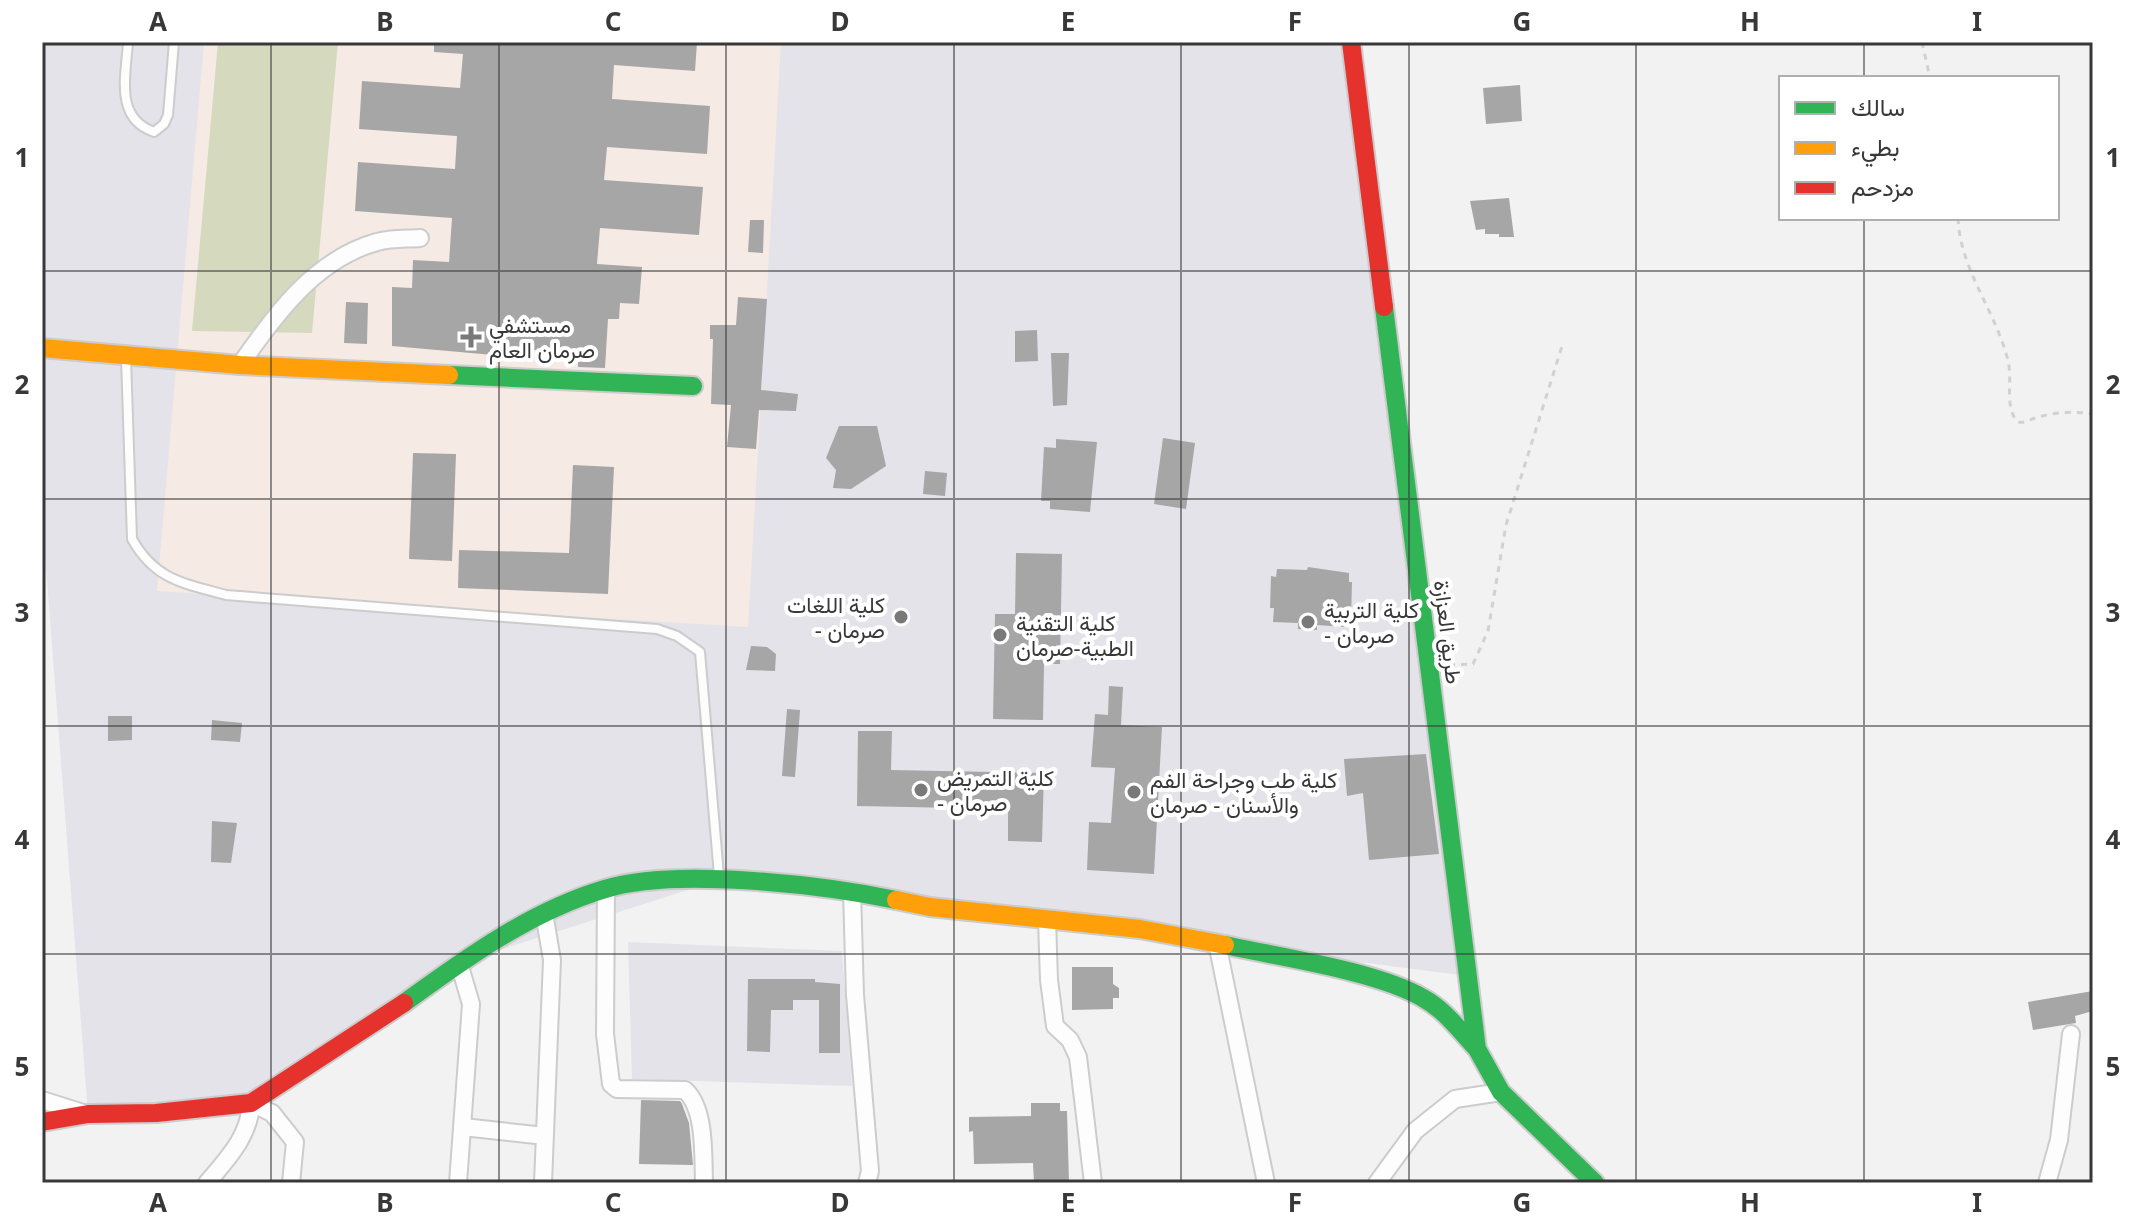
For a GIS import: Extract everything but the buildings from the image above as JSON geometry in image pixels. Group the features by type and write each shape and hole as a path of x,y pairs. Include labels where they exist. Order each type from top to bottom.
{"street":[{"name":"طريق العزازة","path":"1351,42 1477,1049 1501,1092 1595,1183"},
{"path":"240,365 283,303 345,255 378,241 420,238"},
{"path":"42,348 240,365 693,386"},
{"path":"42,1122 88,1114 156,1113 251,1103 357,1036 459,963 544,913 606,888 640,882 719,880 852,891 930,907 1140,929 1217,943 1368,978 1421,996 1439,1008 1477,1049"},
{"path":"606,888 605,1034 611,1084 617,1089 685,1090 692,1097 698,1120 704,1183"},
{"path":"852,891 855,995 871,1179"},
{"path":"543,1183 552,960 544,913"},
{"path":"1047,920 1049,980 1055,1026 1070,1040 1078,1057 1093,1183"},
{"path":"1217,943 1266,1183"},
{"path":"458,1183 471,1004 459,963"},
{"path":"2047,1183 2059,1140 2071,1034"},
{"path":"1374,1182 1415,1131 1455,1099 1501,1092"},
{"path":"42,1100 88,1114"},
{"path":"207,1183 232,1153 251,1121 251,1103"},
{"path":"251,1103 272,1113 295,1142 291,1183"},
{"path":"463,1127 545,1136"}],"lane":[{"path":"128,42 124,100 131,115 154,132 164,124 168,115 174,42"},
{"path":"126,353 132,539 145,562 178,581 226,595 657,629 677,636 700,652 719,880"}],"path":[{"path":"1922,42 1930,76"},
{"path":"1958,220 1959,238 1970,269 2009,363 2012,414 2017,422 2026,423 2035,418 2077,411 2093,414"},
{"path":"1429,667 1473,664 1488,631 1506,525 1563,343"}],"shaded area":[{"path":"42,42 1351,42 1468,976 719,880 459,963 251,1103 88,1114 42,515"},
{"name":"مستشفي صرمان العام","path":"204,42 781,42 748,627 157,591"},
{"path":"628,942 842,951 852,1086 632,1079"}],"green space":[{"path":"218,42 338,42 312,333 192,331"}],"traffic: fast":[{"path":"1384,307 1477,1049 1501,1092 1595,1183"},
{"path":"449,375 693,386"},
{"path":"404,1003 500,937 551,910 605,889 669,879 708,879 790,884 896,900"},
{"path":"1225,945 1354,973 1404,988 1438,1008 1477,1049"}],"traffic: slow":[{"path":"42,348 240,365 449,375"},
{"path":"896,900 930,907 1140,929 1225,945"}],"traffic: jam":[{"path":"1351,42 1384,307"},
{"path":"42,1122 88,1114 156,1113 251,1103 404,1003"}],"place":[{"name":"مستشفي صرمان العام","path":"471,337"},
{"name":"كلية اللغات - صرمان","path":"901,617"},
{"name":"كلية التربية - صرمان","path":"1308,622"},
{"name":"كلية التقنية الطبية-صرمان","path":"1000,635"},
{"name":"كلية التمريض - صرمان","path":"921,790"},
{"name":"كلية طب وجراحة الفم والأسنان - صرمان","path":"1134,792"}]}
